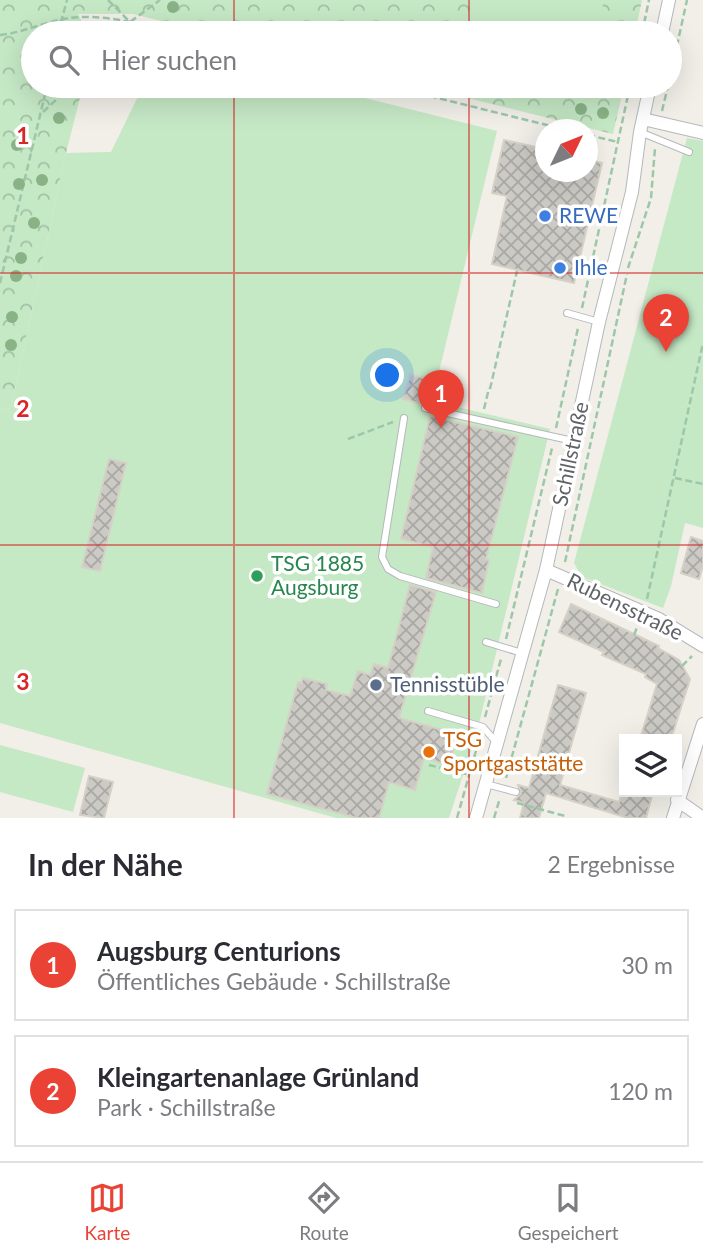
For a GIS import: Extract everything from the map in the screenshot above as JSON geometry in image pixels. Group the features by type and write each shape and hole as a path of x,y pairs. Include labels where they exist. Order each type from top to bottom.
{"street":[{"path":"665,21 669,0"},
{"name":"Schillstraße","path":"476,818 546,570 599,322 632,192 647,98"},
{"path":"643,119 703,133"},
{"name":"Rubensstraße","path":"546,570 644,613 703,646"},
{"path":"673,818 703,724"},
{"path":"677,800 703,818"}],"lane":[{"path":"640,132 689,152"},
{"path":"567,313 599,322"},
{"path":"425,408 535,437 575,442"},
{"path":"404,418 382,557 388,569 400,576 496,604"},
{"path":"486,642 522,653"},
{"path":"428,711 482,727 497,744"},
{"path":"486,782 516,792"}],"path":[{"path":"61,19 67,0"},
{"path":"108,0 129,21"},
{"path":"131,21 160,0"},
{"path":"645,21 649,0"},
{"path":"682,23 687,0"},
{"path":"53,21 86,15 124,21"},
{"path":"0,35 21,29"},
{"path":"0,283 44,98"},
{"path":"41,114 58,98"},
{"path":"438,98 535,122"},
{"path":"457,818 522,581 627,98"},
{"path":"659,123 665,98"},
{"path":"598,137 618,142"},
{"path":"482,421 517,271"},
{"path":"644,613 702,357 703,342"},
{"path":"348,439 404,418"},
{"path":"674,478 703,484"},
{"path":"429,765 486,782"},
{"path":"513,802 565,817 567,808"}],"green space":[{"path":"0,0 642,0 638,21 161,21 133,14 78,14 82,21 21,21 21,98 80,98 11,408 0,410"},
{"path":"480,0 604,0 599,21 475,21"},
{"name":"TSG 1885 Augsburg","path":"137,98 365,98 497,131 432,401 550,429 477,732 449,818 336,818 0,723 0,410 11,408 66,153 111,152"},
{"path":"468,98 621,98 613,134 598,130 598,119 552,119"},
{"path":"687,138 703,141 703,528 685,523 671,586 663,608 582,577 574,563"},
{"path":"0,745 85,768 73,812 0,792"}],"building":[{"path":"504,140 535,147 535,182 598,182 574,283 492,264 507,196 492,193"},
{"path":"598,162 602,163 598,180"},
{"path":"410,374 424,378 418,403 403,399"},
{"path":"430,416 518,437 486,559 489,560 482,593 426,578 433,547 401,539"},
{"path":"109,459 126,463 100,571 82,567"},
{"path":"691,537 703,541 703,566 699,579 681,573"},
{"path":"410,585 436,592 399,718 457,734 449,766 424,757 415,790 389,782 379,818 357,818 267,794 298,682 301,683 303,678 327,684 326,690 350,696 358,671 370,675 374,664 388,668"},
{"path":"571,604 659,646 658,648 679,660 690,679 673,734 642,734 657,684 645,677 646,674 559,632"},
{"path":"558,685 586,693 560,785 619,802 620,797 652,797 646,818 628,818 546,793 539,818 520,818 524,803 514,800 521,794 518,785 529,788"},
{"path":"89,776 113,782 104,818 80,815"}],"place":[{"name":"REWE","path":"545,216"},
{"name":"Ihle","path":"560,268"},
{"name":"Kleingartenanlage Grünland","path":"666,352"},
{"name":"Augsburg Centurions","path":"441,428"},
{"name":"TSG 1885 Augsburg","path":"257,576"},
{"name":"Tennisstüble","path":"376,685"},
{"name":"TSG Sportgaststätte","path":"429,752"}]}
